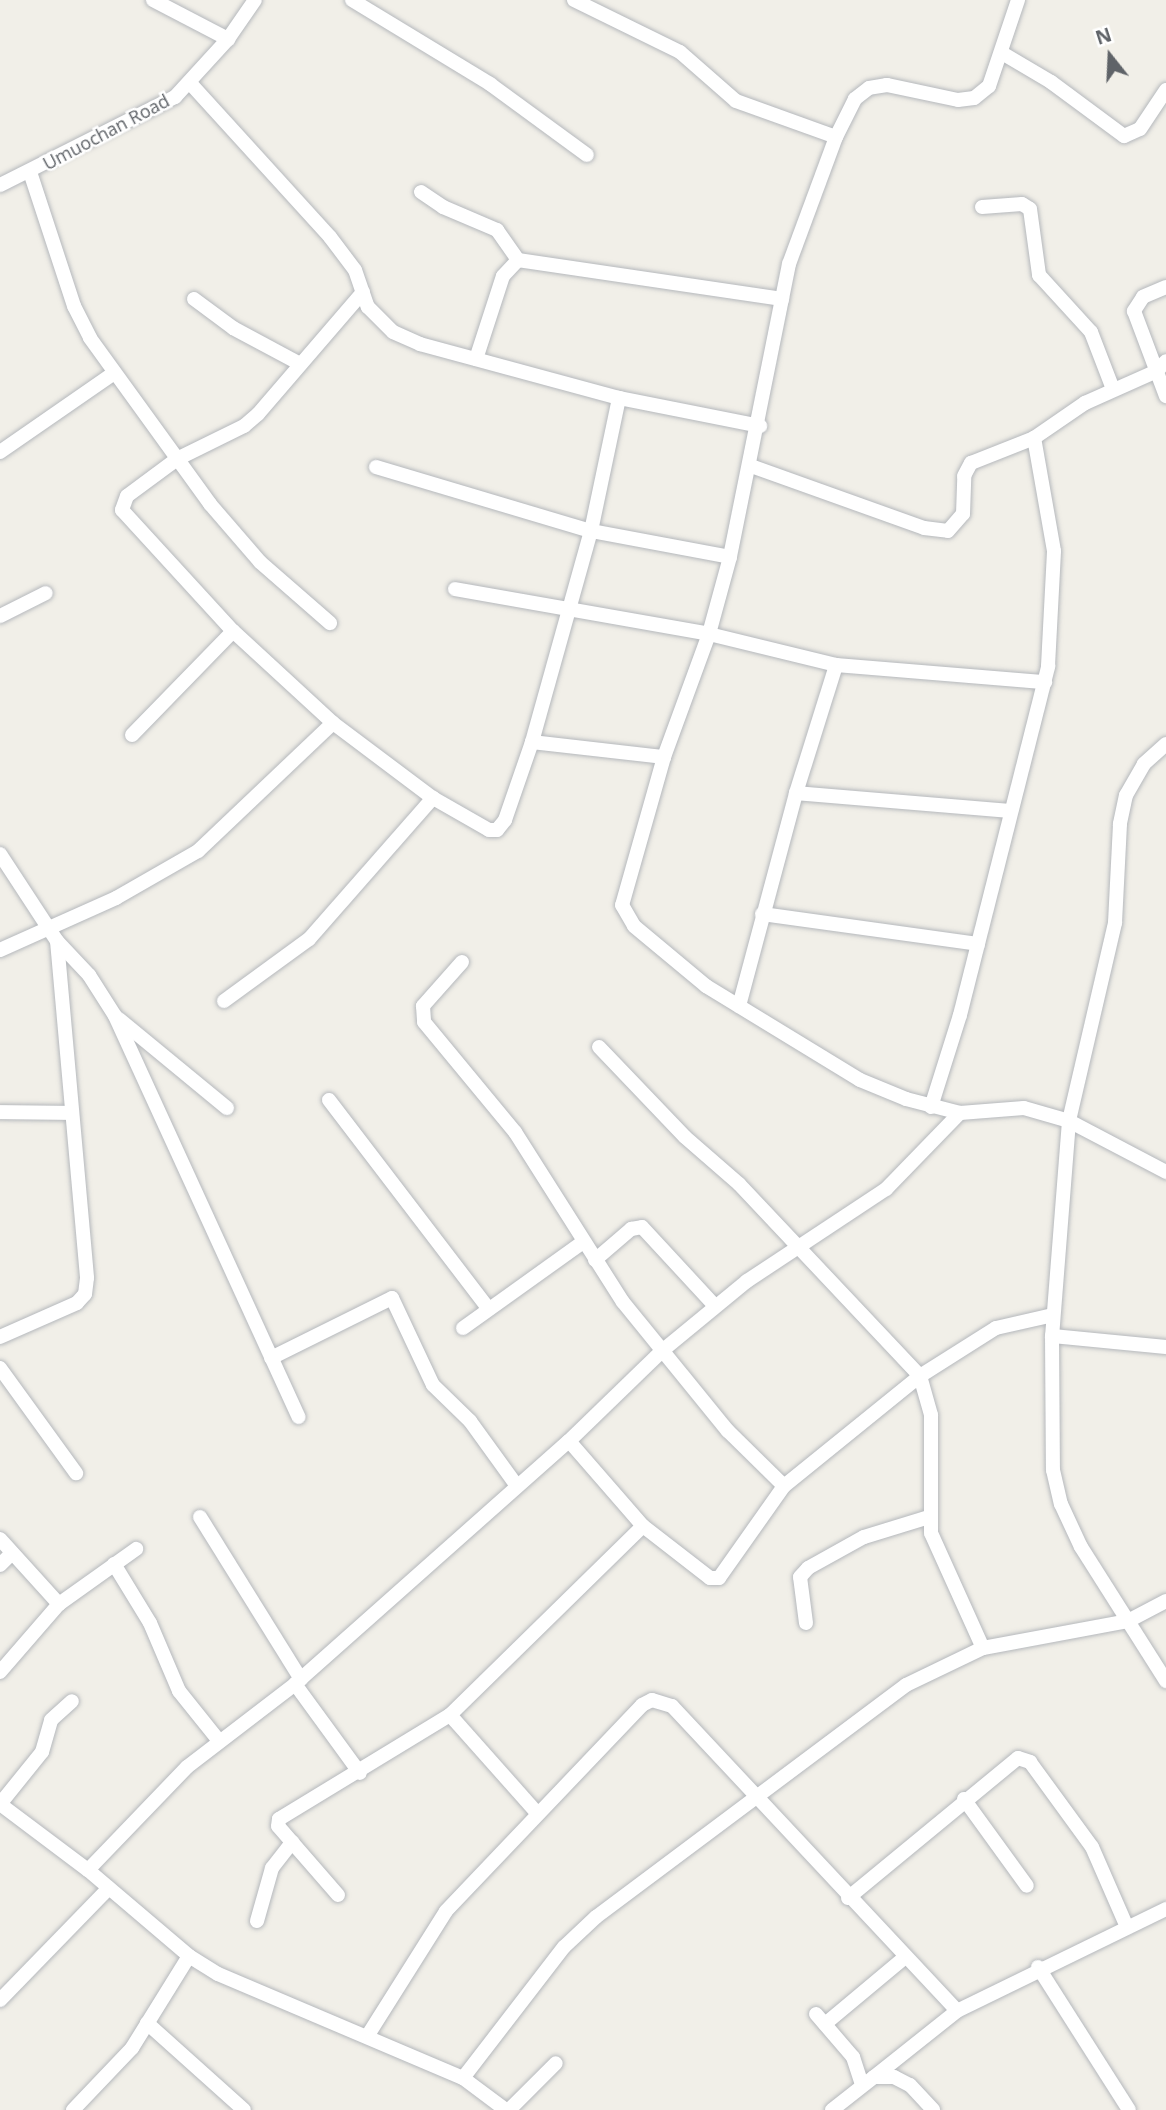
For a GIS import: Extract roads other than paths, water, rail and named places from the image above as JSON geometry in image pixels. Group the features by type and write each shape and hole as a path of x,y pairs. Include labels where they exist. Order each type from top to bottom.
{"street":[{"path":"153,0 228,38"},
{"name":"Umuochan Road","path":"0,185 155,109 190,83 228,38 255,0"},
{"path":"352,0 490,84 587,155"},
{"path":"574,0 680,52 736,101 836,137"},
{"path":"1018,0 989,86 974,98 958,100 887,85 869,88 855,99 836,137 799,230 782,299 760,426 730,557 709,634 664,757 624,896 624,912 634,926 706,986 860,1080 931,1107 960,1113 1024,1108 1069,1121 1166,1172"},
{"path":"1002,53 1051,82 1124,136 1140,129 1166,90"},
{"path":"190,83 330,237 355,270 368,307 393,332 476,359 619,398 760,426"},
{"path":"30,172 74,306 114,373 177,459 260,562 330,623"},
{"path":"421,192 443,207 497,230 517,260 782,299"},
{"path":"982,207 1022,204 1030,209 1039,275 1091,331 1113,389"},
{"path":"476,359 503,276 517,260"},
{"path":"1166,286 1143,297 1134,311 1162,366 1166,396"},
{"path":"363,292 244,426 177,459 127,496 122,510 233,631 333,723 433,798 481,827 497,830 505,820 532,742 591,531 619,398"},
{"path":"194,299 233,328 300,364"},
{"path":"751,466 936,532 957,525 962,514 964,476 971,463 1034,438 1113,389 1162,366"},
{"path":"0,452 114,373"},
{"path":"931,1107 978,944 1009,811 1045,682 1054,551 1034,438"},
{"path":"376,467 591,531 730,557"},
{"path":"455,589 709,634 836,665 1045,682"},
{"path":"0,616 46,593"},
{"path":"132,735 233,631"},
{"path":"739,1006 796,793 836,665"},
{"path":"0,950 53,935 198,850 333,723"},
{"path":"532,742 664,757"},
{"path":"1166,744 1144,764 1126,794 1120,824 1115,923 1069,1121 1052,1336 1053,1470 1061,1504 1081,1547 1166,1681"},
{"path":"796,793 1009,811"},
{"path":"224,1000 309,939 433,798"},
{"path":"0,854 53,935 89,975 116,1016 299,1417"},
{"path":"762,914 978,944"},
{"path":"0,1337 77,1303 85,1294 53,935"},
{"path":"462,962 423,1006 421,1016 515,1132 595,1260 662,1351 729,1431 784,1486"},
{"path":"116,1016 227,1108"},
{"path":"599,1047 799,1248 920,1376 931,1415 929,1517 937,1550 984,1648"},
{"path":"329,1100 489,1309"},
{"path":"0,1112 70,1113"},
{"path":"88,1870 187,1768 298,1682 569,1441 662,1351 715,1306 886,1189 960,1113"},
{"path":"595,1260 631,1229 642,1227 715,1306"},
{"path":"463,1328 583,1242"},
{"path":"271,1358 392,1298 433,1385 470,1421 517,1486"},
{"path":"569,1441 643,1526 710,1578 719,1578 784,1486 920,1376 996,1328 1053,1315"},
{"path":"1052,1336 1166,1347"},
{"path":"0,1368 76,1473"},
{"path":"200,1517 298,1682 360,1773"},
{"path":"806,1623 800,1577 808,1568 864,1537 929,1517"},
{"path":"338,1895 278,1826 279,1819 360,1773 450,1715 643,1526"},
{"path":"0,1539 59,1604"},
{"path":"0,1672 59,1604 136,1549"},
{"path":"0,1565 12,1553"},
{"path":"114,1564 150,1623 179,1691 219,1741"},
{"path":"463,2078 564,1947 633,1885 906,1685 984,1648 1128,1620 1166,1601"},
{"path":"72,1700 51,1720 42,1752 3,1810 88,1870 189,1956 218,1974 368,2035 463,2078 507,2110 556,2063"},
{"path":"368,2035 446,1911 642,1705 652,1700 672,1706 754,1798 957,2011"},
{"path":"450,1715 538,1814"},
{"path":"848,1898 1012,1760 1030,1762 1092,1847 1127,1927"},
{"path":"964,1799 1027,1886"},
{"path":"257,1921 272,1868 292,1842"},
{"path":"0,2000 109,1888"},
{"path":"832,2110 957,2011 1038,1967 1166,1909"},
{"path":"73,2110 132,2048 189,1956"},
{"path":"868,2081 853,2057 821,2019 905,1957"},
{"path":"1038,1967 1129,2110"},
{"path":"148,2023 244,2110"},
{"path":"868,2081 902,2081 933,2110"}]}
